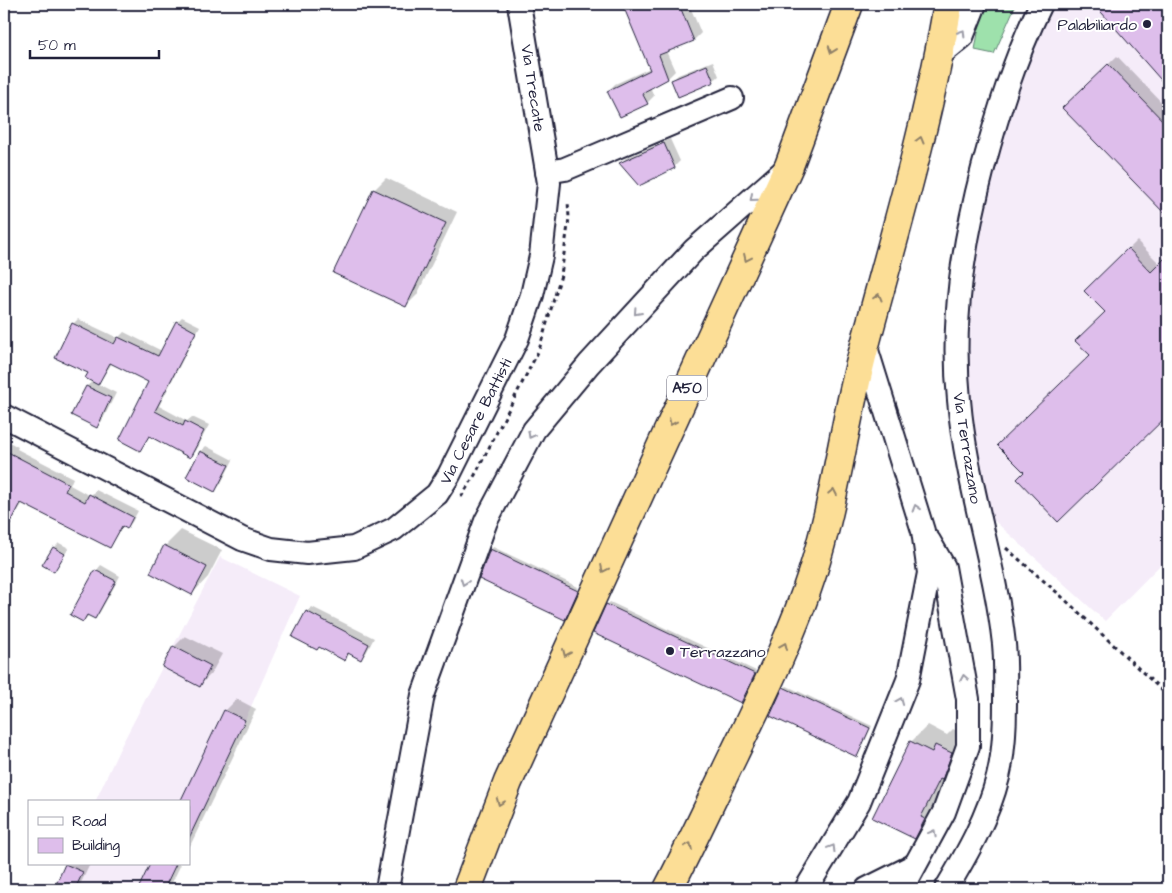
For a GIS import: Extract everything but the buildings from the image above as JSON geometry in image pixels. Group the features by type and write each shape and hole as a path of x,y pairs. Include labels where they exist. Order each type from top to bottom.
{"highway":[{"name":"A50","path":"467,889 508,782 585,609 789,166 849,4"},
{"path":"668,889 764,691 798,614 812,573 828,518 852,391 923,131 940,55 948,4"}],"street":[{"name":"Via Trecate","path":"519,4 556,170"},
{"path":"940,55 962,37 975,4"},
{"name":"Via Terrazzano","path":"946,889 969,850 987,810 998,776 1005,734 1004,646 963,436 959,401 957,370 959,292 971,212 996,117 1026,34 1041,4"},
{"path":"556,170 732,98"},
{"path":"387,889 423,695 486,521 534,430 589,364 694,250 789,166"},
{"name":"Via Cesare Battisti","path":"4,416 258,545 307,552 354,548 376,540 416,512 444,484 517,339 532,295 541,256 549,195 556,170"},
{"path":"806,889 859,802 908,680 928,573 922,531 865,344"},
{"path":"898,889 905,884 944,812 968,746 968,699 944,567 922,531"},
{"path":"867,889 915,865"}],"path":[{"path":"459,500 480,467 539,350 548,324 560,275 569,218 556,170"},
{"path":"982,528 1060,595 1168,696"}],"shaded area":[{"path":"1051,4 1168,4 1168,557 1105,621 988,515 973,429 967,336 968,271 991,167 1012,101"},
{"path":"220,557 300,596 245,720 190,836 190,800 96,800 120,748"},
{"path":"64,866 175,866 164,889 54,889"}],"green space":[{"path":"983,4 1016,4 994,54 975,50"}],"place":[{"name":"Palabiliardo","path":"1147,24"},
{"name":"Terrazzano","path":"670,651"}]}
